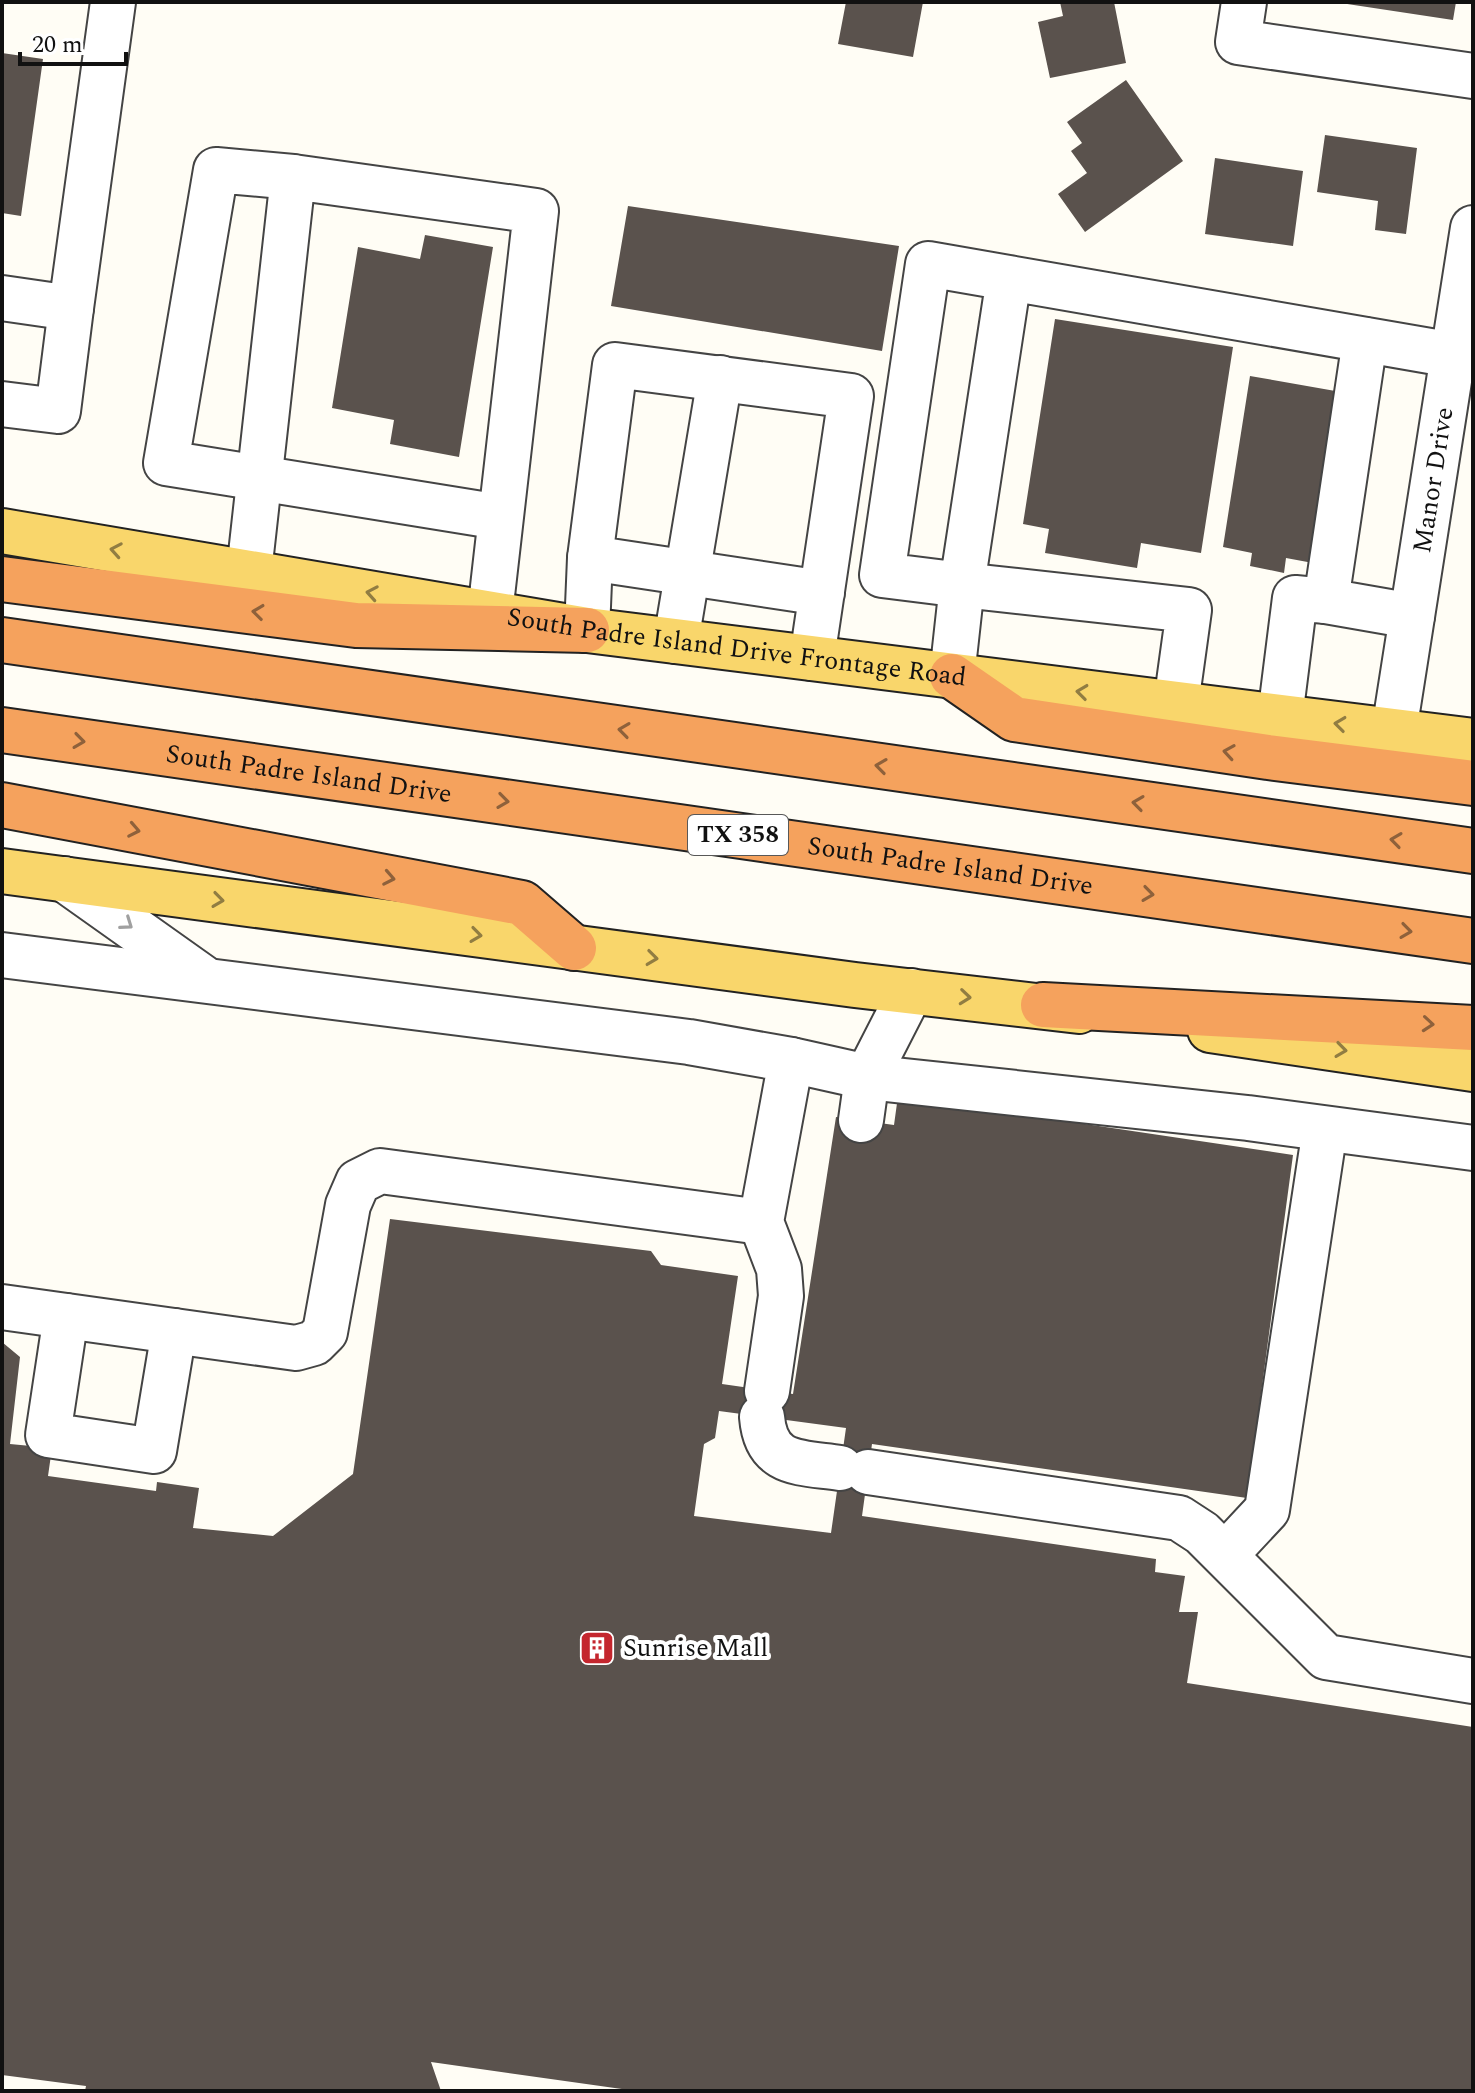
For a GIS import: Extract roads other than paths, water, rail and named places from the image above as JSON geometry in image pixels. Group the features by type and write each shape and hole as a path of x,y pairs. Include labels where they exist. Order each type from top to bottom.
{"highway":[{"path":"2,579 356,625 587,630"},
{"path":"2,640 1473,851"},
{"path":"952,676 1014,719 1268,757 1473,783"},
{"name":"South Padre Island Drive","path":"2,730 1473,941"},
{"path":"2,805 522,903 574,948"},
{"path":"1043,1005 1473,1028"}],"main road":[{"name":"South Padre Island Drive Frontage Road","path":"2,531 587,630 1473,741"},
{"path":"2,871 574,948 1043,1005 1473,1069"}],"street":[{"path":"2,404 58,411 113,2"},
{"path":"1244,2 1238,42 1473,76"},
{"path":"490,613 536,211 293,177 216,170 166,463 500,517"},
{"path":"249,572 293,177"},
{"name":"Manor Drive","path":"1394,731 1473,228"},
{"path":"1176,704 1189,610 882,575 928,264 1453,355"},
{"path":"952,676 962,585 1009,278"},
{"path":"2,298 71,308"},
{"path":"1326,601 1365,340"},
{"path":"587,630 590,558 615,365 720,378 851,396 812,658"},
{"path":"676,641 720,378"},
{"path":"590,558 822,593"},
{"path":"1280,717 1295,598 1412,616"},
{"path":"64,879 206,980"},
{"path":"2,955 689,1042 867,1077 1473,1148"},
{"path":"861,1120 867,1077 911,991"},
{"path":"791,1060 761,1222 779,1269 781,1296 764,1404 764,1437 775,1454 796,1462 1179,1518 1202,1533 1326,1657 1473,1681"},
{"path":"1225,1555 1267,1510 1325,1129"},
{"path":"2,1307 296,1348 314,1343 325,1332 348,1205 358,1182 380,1171 761,1222"},
{"path":"66,1316 48,1435 154,1451 174,1331"}],"place":[{"name":"Sunrise Mall","path":"597,1648"}]}
